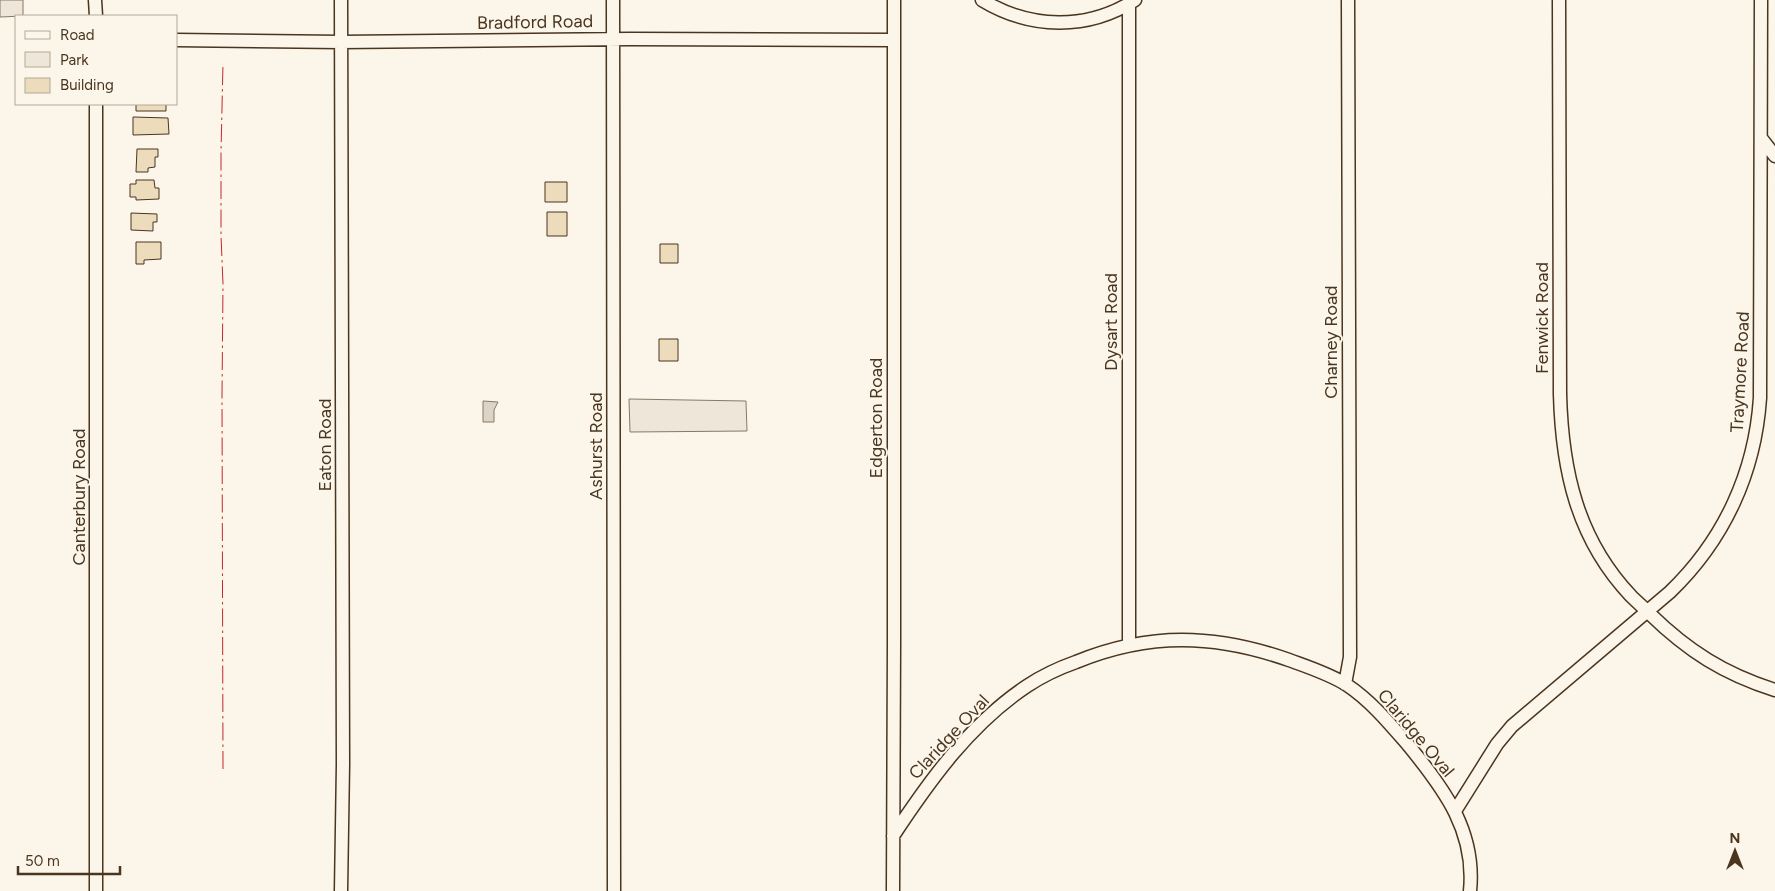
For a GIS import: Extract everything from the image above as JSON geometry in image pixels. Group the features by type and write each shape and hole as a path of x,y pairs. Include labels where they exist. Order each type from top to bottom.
{"street":[{"path":"95,0 96,15"},
{"name":"Eaton Road","path":"341,0 343,665 341,891"},
{"name":"Ashurst Road","path":"613,0 614,891"},
{"name":"Edgerton Road","path":"893,836 894,0"},
{"path":"982,0 1016,15 1051,23 1071,23 1109,14 1131,1"},
{"name":"Charney Road","path":"1345,684 1350,657 1348,0"},
{"name":"Fenwick Road","path":"1559,0 1560,394 1563,449 1575,500 1592,541 1613,574 1631,596 1680,642 1707,661 1743,678 1775,690"},
{"name":"Traymore Road","path":"1455,811 1496,744 1512,726 1684,578 1713,541 1728,517 1736,499 1758,428 1761,381 1761,0"},
{"name":"Dysart Road","path":"1129,645 1131,1"},
{"name":"Bradford Road","path":"178,40 341,42 613,39 894,40"},
{"name":"Canterbury Road","path":"96,105 96,891"},
{"path":"1761,138 1775,156"},
{"name":"Claridge Oval","path":"893,836 916,800 940,769 975,730 1026,686 1055,670 1099,653 1129,645 1187,640 1235,644 1270,653 1304,665 1345,684 1376,708 1432,775 1455,811 1464,833 1469,855 1471,869 1470,891"},
{"path":"892,891 893,836"}],"green space":[{"path":"0,0 23,0 23,15 0,17"},
{"path":"629,399 746,401 747,431 630,432"}],"shaded area":[{"path":"483,401 498,402 494,410 494,422 483,422"}],"building":[{"path":"136,105 166,105 166,111 136,111"},
{"path":"133,117 168,118 169,134 133,135"},
{"path":"137,149 158,149 158,157 155,157 155,167 148,168 148,172 136,172"},
{"path":"136,180 154,180 155,188 159,188 159,199 136,200 136,197 130,197 130,184 136,184"},
{"path":"545,182 567,182 567,202 545,202"},
{"path":"547,212 567,212 567,236 547,236"},
{"path":"131,213 157,214 157,222 153,222 153,231 131,230"},
{"path":"136,242 161,242 161,259 144,260 144,264 136,264"},
{"path":"660,244 678,244 678,263 660,263"},
{"path":"659,339 678,339 678,361 659,361"}],"power":[{"path":"223,63 221,235 223,284 223,769"}]}
